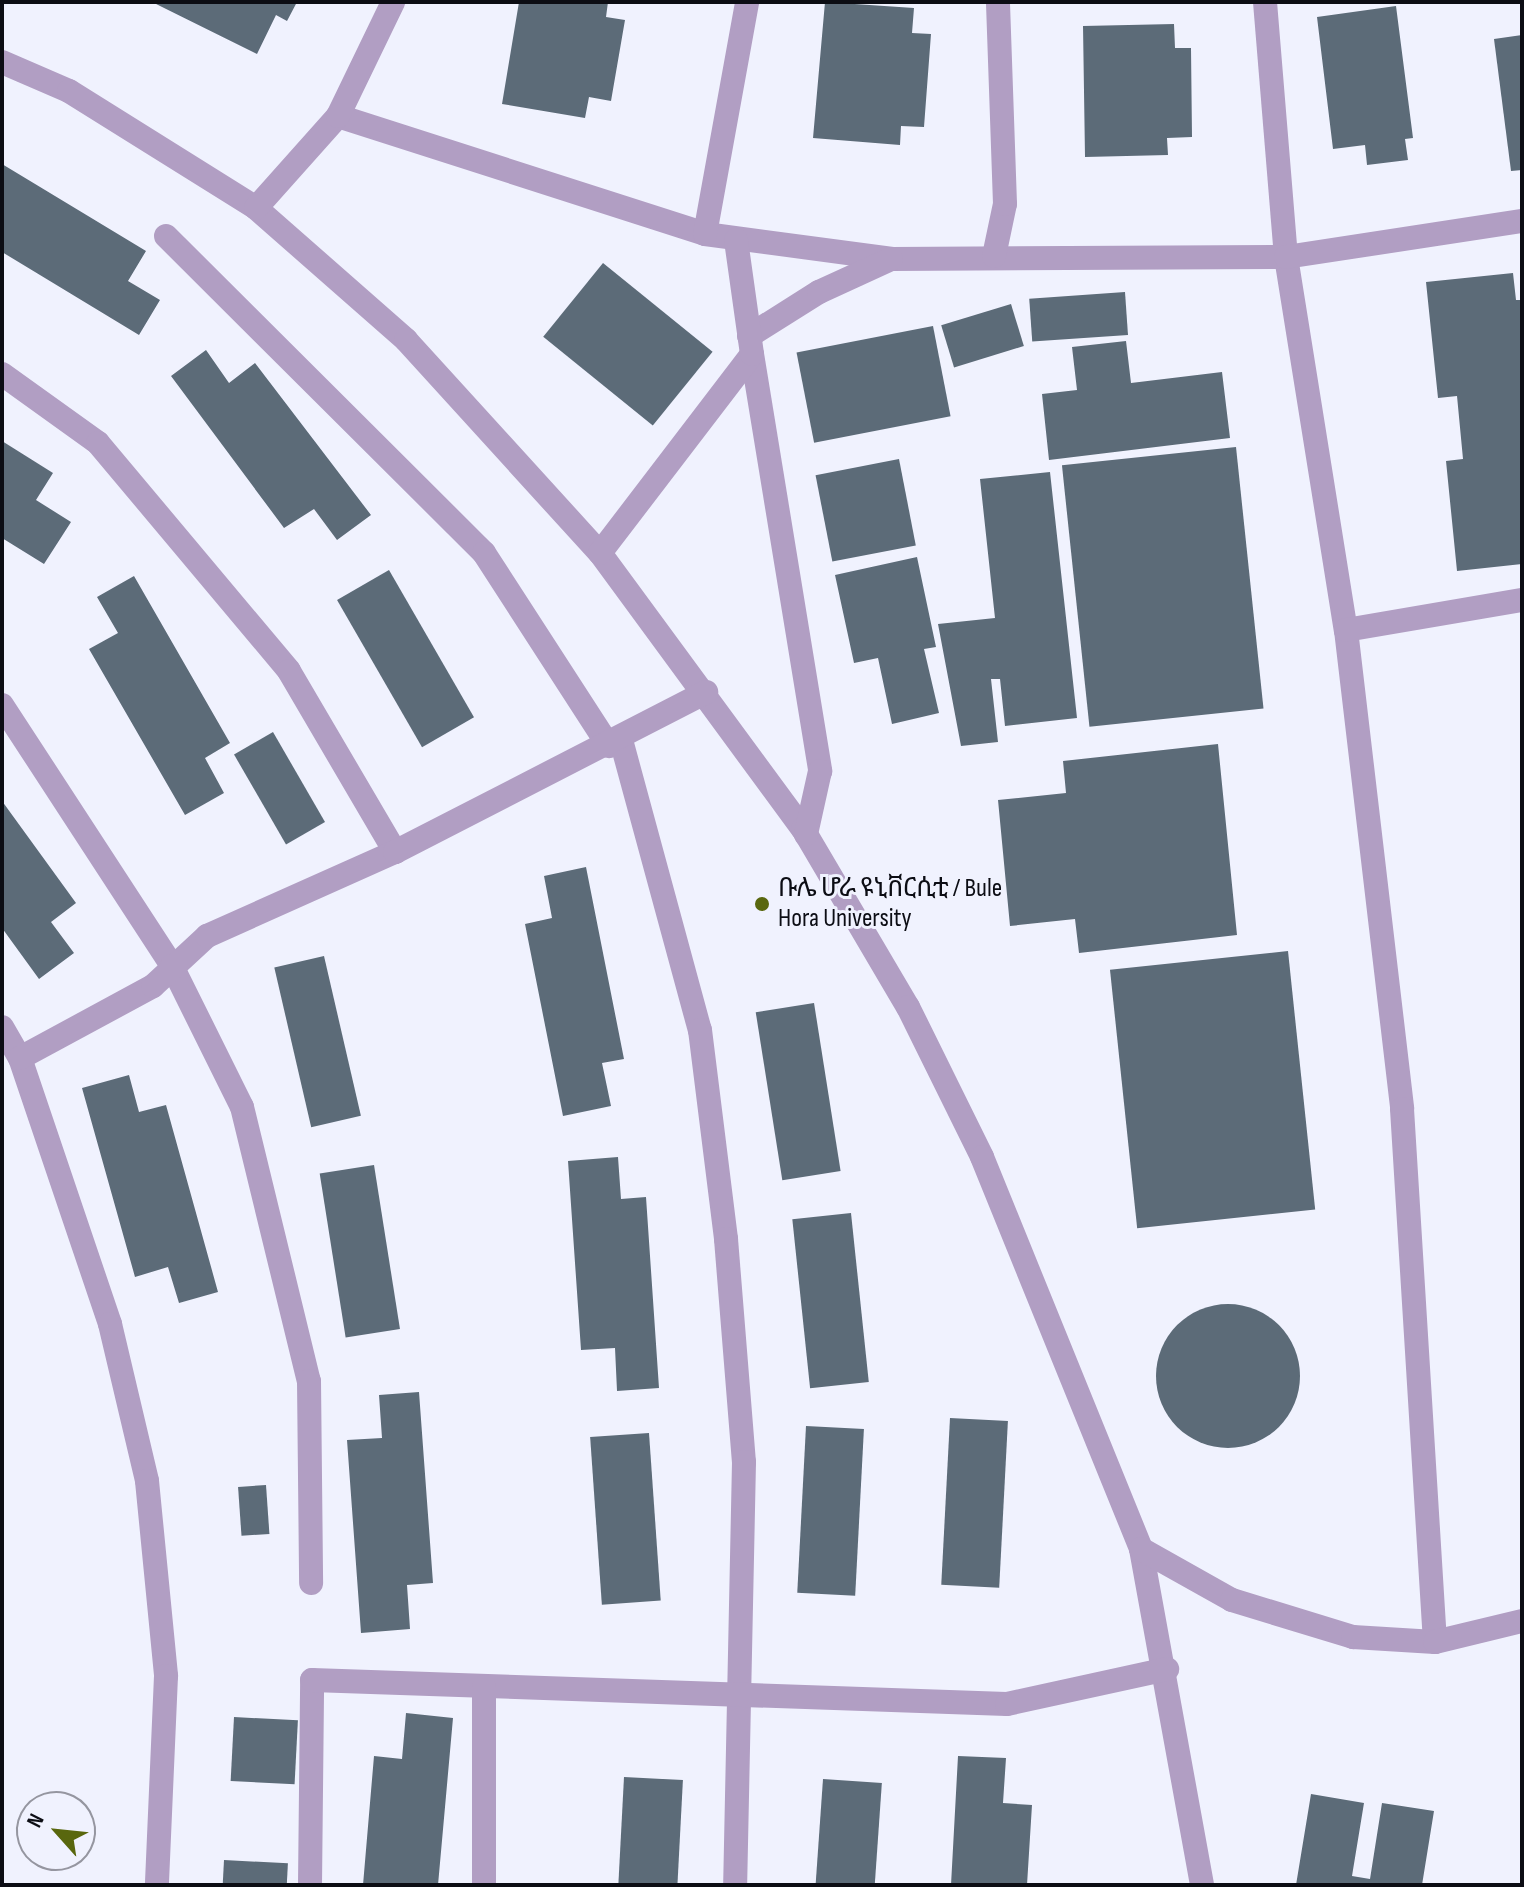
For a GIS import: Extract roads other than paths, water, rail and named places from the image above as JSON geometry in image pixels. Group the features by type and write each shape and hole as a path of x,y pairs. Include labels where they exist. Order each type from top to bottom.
{"street":[{"path":"256,208 338,116 393,2"},
{"path":"705,234 747,2"},
{"path":"994,256 1005,204 998,2"},
{"path":"1265,2 1286,257 1346,630 1402,1109 1435,1642"},
{"path":"2,62 69,91 256,208 406,340 600,553 706,692 806,834 908,1007 982,1157 1141,1549 1167,1669 1202,1885"},
{"path":"338,116 705,234 892,259 994,256 1286,257 1522,221"},
{"path":"166,236 484,553 615,743 700,1030 726,1239 744,1462 735,1885"},
{"path":"736,240 820,771 806,834"},
{"path":"600,553 751,345 819,292 892,259"},
{"path":"2,374 98,443 289,671 395,852"},
{"path":"1346,630 1522,600"},
{"path":"20,1058 153,986 207,936 395,852 615,743 706,692"},
{"path":"2,705 172,966 242,1107 309,1381 311,1583"},
{"path":"2,1027 20,1058 110,1324 147,1481 166,1676 157,1885"},
{"path":"1141,1549 1232,1600 1353,1637 1435,1642 1522,1621"},
{"path":"310,1885 312,1680 740,1698 1007,1704 1167,1669"},
{"path":"484,1687 484,1885"}],"place":[{"name":"ቡሌ ሆራ ዩኒቨርሲቲ / Bule Hora University","path":"762,904"}]}
